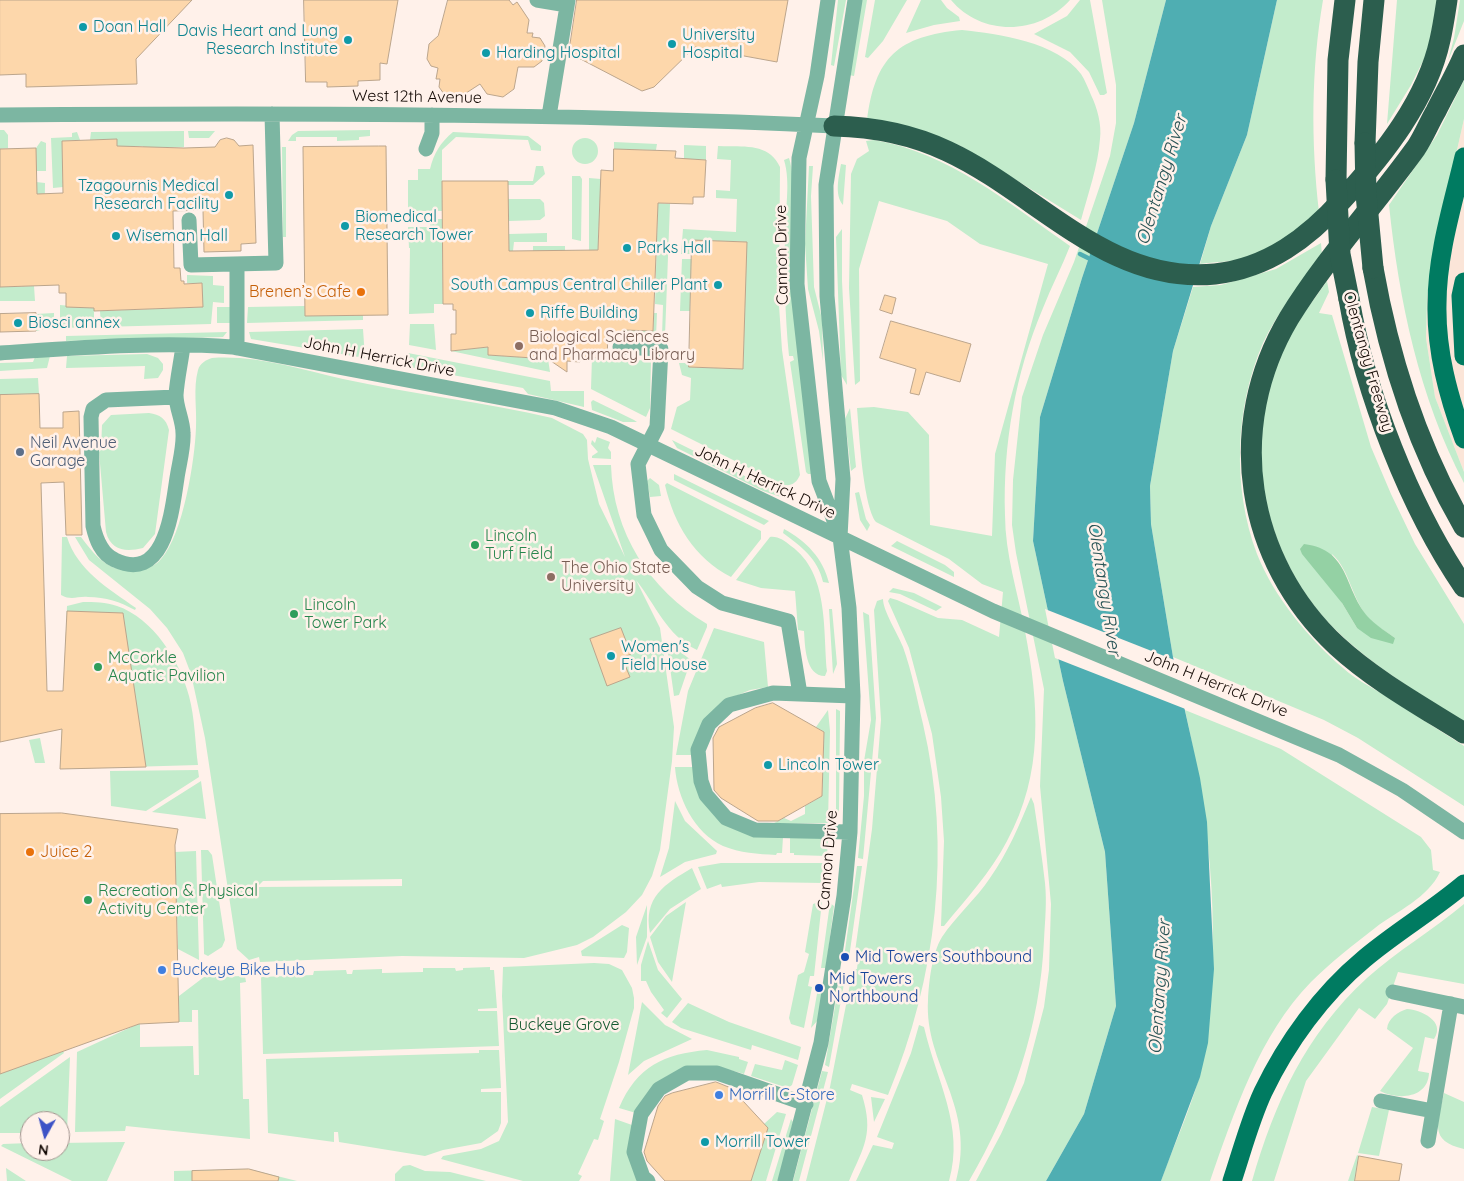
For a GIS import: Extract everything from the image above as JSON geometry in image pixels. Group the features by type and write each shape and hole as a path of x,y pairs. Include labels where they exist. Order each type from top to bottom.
{"highway":[{"name":"Olentangy Freeway","path":"1345,0 1338,60 1336,180 1340,254 1348,299 1373,392 1398,460 1428,526 1464,587"},
{"name":"Olentangy Freeway","path":"1374,0 1368,62 1366,142 1366,194 1373,268 1381,309 1402,383 1425,449 1464,528"},
{"path":"834,126 892,132 946,150 988,174 1108,252 1147,269 1183,275 1224,272 1242,268 1279,254 1314,230 1356,186 1392,140 1410,112 1427,77 1440,41 1447,0"},
{"path":"1464,55 1417,146 1289,318 1260,384 1254,418 1252,480 1257,516 1269,548 1299,603 1337,646 1388,685 1464,733"}],"main road":[{"path":"1464,157 1442,250 1436,303 1440,356 1452,405 1464,438"},
{"path":"1464,282 1461,296 1464,356"},
{"path":"1232,1181 1263,1092 1290,1044 1305,1022 1343,979 1363,960 1464,884"}],"street":[{"path":"537,0 568,3 549,116"},
{"name":"Cannon Drive","path":"828,0 817,76 799,158 796,284 819,481 840,537"},
{"name":"Cannon Drive","path":"785,1181 821,1043 844,896 850,832 853,696 849,608 840,537 843,479 827,296 826,184 855,0"},
{"path":"189,220 191,265 276,263 272,114"},
{"path":"426,149 432,133 432,114"},
{"name":"West 12th Avenue","path":"0,115 432,114 834,126"},
{"path":"237,348 238,264"},
{"path":"176,397 106,400 93,409 90,417 93,526 104,552 116,561 133,563 149,559 165,539 170,520 183,433 176,397 184,346"},
{"name":"John H Herrick Drive","path":"0,353 58,349 184,346 237,348 555,408 611,427 993,611 1257,719 1338,755 1372,772 1464,832"},
{"path":"620,347 662,349 657,427 638,464 644,515 661,550 683,575 715,600 788,621 800,694"},
{"path":"850,832 755,830 726,818 706,795 701,782 698,750 709,724 729,705 773,693 853,696"},
{"path":"1393,992 1457,1006 1428,1141"},
{"path":"648,1181 644,1177 634,1152 641,1114 659,1088 687,1074 718,1073 806,1104"},
{"path":"1382,1101 1433,1111"}],"shaded area":[{"path":"1464,119 1464,472 1435,397 1426,338 1427,299 1431,265"}],"green space":[{"path":"838,0 846,0 834,66 831,65"},
{"path":"861,0 867,0 854,76 849,75"},
{"path":"875,0 907,0 883,41 868,58 865,57"},
{"path":"921,0 941,0 947,8 959,17 960,21 934,25 906,33"},
{"path":"951,0 1070,0 1057,12 1043,20 1011,27 978,21"},
{"path":"1080,0 1090,0 1107,93 1104,95 1100,95 1089,72 1070,52 1034,34 1067,16"},
{"path":"1102,0 1166,0 1134,123 1082,278 1040,417 1033,541 1063,681 1105,852 1116,1006 1084,1114 1046,1181 976,1181 1001,1134 1024,1083 1044,1007 1049,970 1051,904 1040,786 1044,689 1016,553 1012,525 1013,480 1022,397 1043,335 1074,262 1110,156 1116,123 1116,85"},
{"path":"1277,0 1323,0 1314,79 1314,133 1319,212 1283,240 1264,251 1243,259 1200,264 1211,226 1247,135"},
{"path":"1397,0 1438,0 1427,53 1411,85 1387,124"},
{"path":"1460,0 1464,0 1464,21 1448,61 1454,38"},
{"path":"962,30 1010,37 1043,47 1071,63 1081,74 1095,105 1100,122 1100,134 1095,170 1081,220 961,146 867,121 876,81 884,66 894,54 906,45 921,38"},
{"path":"1464,80 1464,119 1431,265 1427,299 1426,338 1435,397 1464,472 1464,483 1435,417 1413,348 1399,277 1389,205 1437,135"},
{"path":"0,130 4,130 8,135 8,148 0,149"},
{"path":"370,130 370,136 359,137 359,140 337,141 337,137 296,137 296,141 288,141 298,131"},
{"path":"184,131 184,147 143,148 143,146 135,146 135,148 117,149 117,139 90,140 91,132"},
{"path":"188,131 215,131 209,138 189,138"},
{"path":"77,132 80,140 62,141 63,187 53,188 51,138 72,137 72,133"},
{"path":"453,132 528,136 541,146 541,151 531,150 528,140 456,137 442,150 442,211 408,211 408,180 418,180 418,169 430,169 438,149"},
{"path":"585,138 594,142 598,151 594,160 585,164 576,160 572,151 576,142"},
{"path":"874,140 901,146 953,168 1001,197 1070,246 1046,300 1025,358 1013,410 1006,462 1005,515 1007,544 1030,658 1033,685 1035,738 1033,764 1019,815 1001,852 986,874 944,926 941,926 944,841 941,797 932,734 909,648 888,601 890,598 897,600 938,618 962,620 999,637 1003,592 982,584 949,559 876,522 865,485 857,408 874,407 908,412 929,435 930,525 992,536 995,454 1048,264 980,244 947,221 879,201 859,269 860,381 855,385 849,288 851,174 857,159 869,151 866,141"},
{"path":"41,141 46,143 46,171 36,171 36,148"},
{"path":"614,142 657,144 656,150 614,149"},
{"path":"684,145 706,146 706,160 684,159"},
{"path":"718,146 754,147 769,153 780,167 779,305 782,350 800,475 795,483 790,485 781,484 671,429 677,407 690,400 691,378 682,375 679,363 689,363 689,367 743,369 746,242 693,240 692,254 681,254 683,229 736,232 737,199 716,198 716,190 730,191 731,160 717,159"},
{"path":"282,147 286,147 286,237 283,237"},
{"path":"789,158 793,180 791,261 793,288 800,368 813,474 806,472 790,362 794,360 793,356 789,356 785,264 787,178 784,160"},
{"path":"841,164 846,165 843,205 838,191"},
{"path":"536,166 543,166 545,174 533,185 508,185 508,181 533,181"},
{"path":"809,166 813,166 811,196 814,287 822,319 823,361 819,331 808,289 805,244"},
{"path":"572,176 580,176 582,179 581,241 572,239"},
{"path":"589,178 601,179 596,292 589,292"},
{"path":"36,182 45,183 44,267 39,267"},
{"path":"508,199 540,199 544,203 545,216 540,220 509,221"},
{"path":"658,203 670,204 665,336 662,336 663,305 655,304"},
{"path":"431,219 442,219 443,304 434,304 434,313 409,314 410,248 408,227 430,227"},
{"path":"842,229 842,281 847,385 841,375 836,237"},
{"path":"547,233 547,242 514,242 513,251 509,251 509,234"},
{"path":"1321,243 1322,255 1283,309 1263,343 1247,394 1240,448 1243,502 1249,528 1257,554 1273,586 1305,631 1330,657 1363,683 1464,746 1464,806 1358,738 1324,720 1173,657 1151,524 1150,486 1173,351 1193,287 1221,285 1276,269"},
{"path":"533,246 565,246 565,251 533,251"},
{"path":"682,259 692,259 690,311 680,311"},
{"path":"187,275 213,276 213,285 224,286 224,303 213,302 211,324 101,327 100,311 202,307 202,283 187,283"},
{"path":"1327,281 1329,292 1319,313 1332,315 1371,447 1415,544 1464,624 1464,722 1383,669 1338,632 1313,604 1293,573 1277,538 1266,502 1261,465 1261,427 1267,390 1285,344","holes":["1332,554 1338,561 1363,611 1372,622 1395,638 1357,628 1342,603"]},
{"path":"34,286 35,301 0,301 0,287"},
{"path":"60,305 94,308 94,327 60,328"},
{"path":"305,306 305,316 363,315 363,320 247,323 248,307"},
{"path":"217,307 230,307 230,323 217,323"},
{"path":"54,313 54,327 36,331 36,314"},
{"path":"654,313 657,313 656,337 622,335 623,330 653,331"},
{"path":"410,324 434,324 436,350 409,345"},
{"path":"363,329 365,358 251,339 249,332"},
{"path":"227,332 223,337 66,341 66,336"},
{"path":"488,347 488,355 548,359 550,372 451,351"},
{"path":"408,353 550,381 551,391 584,391 584,407 528,394 523,388 409,367"},
{"path":"147,354 158,358 163,364 163,370 158,378 144,379 145,366 66,368 67,356"},
{"path":"50,356 47,368 0,371 0,363 33,362 35,357"},
{"path":"592,357 651,361 650,408 646,417 591,389"},
{"path":"212,358 262,361 343,379 552,418 583,434 587,440 588,459 599,504 625,557 593,465 611,465 613,490 619,514 627,536 638,557 668,594 686,610 707,624 707,627 697,650 686,644 669,628 636,580 660,628 674,727 672,761 660,850 652,876 642,895 626,912 593,937 577,945 524,958 402,956 260,962 259,957 249,960 237,949 205,738 191,674 183,653 167,628 150,609 89,560 75,537 81,537 98,557 119,569 147,568 156,564 161,559 176,533 190,477 195,441 195,391 198,370 203,362","holes":["402,879 402,886 257,887 263,881"]},
{"path":"38,378 39,394 0,395 0,379"},
{"path":"593,400 637,422 623,422 592,410 591,402"},
{"path":"850,408 856,467 851,471 845,419"},
{"path":"149,413 162,418 169,430 155,534 143,548 125,550 111,543 106,532 99,452 101,450 102,425 111,415"},
{"path":"597,437 610,442 608,448 611,452 611,459 592,458 598,452 591,444 592,440 595,443"},
{"path":"672,440 781,494 781,497 763,491 677,448"},
{"path":"674,474 769,521 764,525 674,480"},
{"path":"650,478 659,485 661,496 650,497 647,481"},
{"path":"667,483 761,531 761,539 731,577 706,560 696,550 674,513 665,485"},
{"path":"859,492 866,519 870,525 867,531 860,520 855,493"},
{"path":"784,529 799,539 818,558 829,583 823,582 813,560 802,548 783,533"},
{"path":"62,537 67,537 78,559 95,578 136,608 135,610 107,599 95,597 71,598 61,595"},
{"path":"770,537 779,538 789,544 803,557 812,571 818,586 824,620 827,671 825,676 818,675 813,671 807,659 804,631 798,630 795,591 761,588 736,580"},
{"path":"897,541 945,565 954,572 954,577 891,546"},
{"path":"1304,544 1320,548 1331,554 1345,573 1361,608 1373,622 1395,638 1393,644 1371,638 1357,628 1342,603 1302,554 1300,549"},
{"path":"893,588 914,593 942,607 936,611 900,594 889,592"},
{"path":"883,599 885,610 903,647 909,666 932,771 937,818 938,865 935,912 928,959 918,1005 905,1050 888,1095 852,1084 850,1090 862,1095 866,1108 867,1130 863,1149 849,1181 806,1181 830,1087 853,969 857,969 858,959 854,959 872,829 881,720 874,610 877,601"},
{"path":"83,602 109,604 130,612 142,620 163,642 179,669 189,696 194,722 198,765 60,769 67,606"},
{"path":"829,609 832,609 837,664 833,674"},
{"path":"863,612 869,615 876,718 863,859 858,858 864,796 864,761 871,720"},
{"path":"714,628 764,642 768,687 750,690 724,701 694,755 676,755 688,691"},
{"path":"671,645 691,660 679,695 674,696 667,646"},
{"path":"836,709 840,711 840,714 839,810 836,819"},
{"path":"828,710 830,731 828,823 772,824 784,818 791,821 805,814 805,806 822,796 824,732 816,727"},
{"path":"1185,710 1281,749 1421,837 1431,850 1433,870 1440,872 1435,881 1420,897 1375,928 1342,954 1311,982 1293,1003 1277,1026 1250,1076 1210,1181 1161,1181 1191,1104 1201,1072 1211,989 1213,949 1210,868 1200,789"},
{"path":"40,738 45,763 35,763 29,740"},
{"path":"675,767 694,767 709,808 783,837 782,853 777,853 776,855 742,852 723,846 713,840 696,823 683,802"},
{"path":"198,770 199,777 146,811 111,806 110,771"},
{"path":"201,781 206,819 152,812"},
{"path":"1031,797 1037,824 1046,897 1037,1004 1021,1065 999,1124 969,1181 956,1181 961,1155 960,1131 955,1108 934,1045 929,1023 928,1000 932,967 942,937 984,886 996,868 1013,839"},
{"path":"675,801 685,821 717,851 716,854 685,862 660,877 669,848"},
{"path":"790,837 828,838 827,856 794,855 794,853 790,853"},
{"path":"201,850 208,850 212,855 225,940 222,947 208,956 204,954"},
{"path":"196,851 199,960 178,949 175,852"},
{"path":"721,863 826,863 824,883 759,882 722,887 721,884 707,889 698,867"},
{"path":"857,866 862,866 849,958 844,957"},
{"path":"692,868 701,889 670,909 650,933 650,910 658,893 673,880"},
{"path":"822,901 814,976 810,976 808,986 812,987 804,1028 791,1024 789,1018 798,975 804,972 809,954 805,952 813,904"},
{"path":"686,902 672,982 658,962 650,937 666,916"},
{"path":"830,903 834,906 826,968 821,968"},
{"path":"1464,904 1464,984 1398,972 1387,1004 1375,1019 1359,1008 1306,1081 1274,1181 1252,1181 1282,1097 1309,1046 1326,1023 1367,978"},
{"path":"647,905 647,937 637,965 636,937"},
{"path":"622,925 629,928 627,952 624,958 582,956 581,951"},
{"path":"648,941 658,970 682,999 667,1018 661,1013 664,1010 651,992 646,981 641,981 641,965"},
{"name":"Buckeye Grove","path":"609,964 622,970 632,988 634,1008 600,1119 604,1121 598,1140 594,1139 578,1174 582,1176 579,1181 523,1181 441,1159 443,1156 481,1149 499,1141 508,1122 502,996 503,967"},
{"path":"490,967 490,970 494,970 497,1008 478,1009 478,1011 497,1011 499,1046 263,1054 261,977 313,975 314,971 346,970 347,974 352,974 353,970 382,969 382,973 423,972 423,968 455,968 456,971 463,970 463,968"},
{"path":"245,976 246,982 240,983 243,1099 249,1099 250,1139 126,1126 125,1131 75,1132 77,1052 140,1023 140,1047 193,1046 194,1075 199,1075 198,1010 192,1010 192,1022 179,1022 179,996 204,977"},
{"path":"840,977 845,978 829,1067 825,1065"},
{"path":"818,988 823,989 818,1020 811,1028"},
{"path":"642,1002 665,1025 692,1039 644,1061 628,1075"},
{"path":"688,1003 729,1022 801,1047 798,1060 752,1045 751,1050 681,1028 672,1022"},
{"path":"1407,1009 1425,1014 1430,1018 1437,1027 1437,1033 1434,1039 1425,1037 1418,1071 1429,1073 1423,1088 1410,1095 1395,1096 1380,1091 1413,1048 1387,1029 1389,1022 1394,1016"},
{"path":"919,1025 924,1027 951,1122 954,1141 949,1181 856,1181 873,1145 892,1149 894,1143 877,1137 911,1053"},
{"path":"479,1050 499,1050 501,1088 481,1089 481,1092 501,1092 501,1123 498,1131 481,1143 443,1150 425,1156 339,1142 338,1132 334,1132 334,1142 268,1133 266,1059 479,1053"},
{"path":"707,1050 739,1057 739,1059 748,1062 744,1074 710,1067 687,1069 665,1077 656,1085 636,1113 619,1108 634,1082 643,1072 665,1059"},
{"path":"63,1051 64,1053 0,1099 0,1074"},
{"path":"70,1057 68,1111 20,1111 20,1133 0,1133 0,1107"},
{"path":"785,1060 798,1065 792,1085 788,1088 751,1076 755,1064 782,1070"},
{"path":"822,1071 828,1072 799,1181 793,1181"},
{"path":"1444,1093 1464,1102 1464,1149 1445,1141 1440,1135 1438,1121"},
{"path":"871,1097 885,1099 874,1122"},
{"path":"1372,1107 1389,1110 1379,1156 1358,1153"},
{"path":"777,1112 786,1114 766,1181 751,1181 764,1124"},
{"path":"615,1119 632,1125 642,1181 610,1181"},
{"path":"791,1119 793,1122 778,1181 772,1181"},
{"path":"125,1142 107,1181 72,1181 31,1161 70,1161 70,1143"},
{"path":"20,1143 20,1155 1,1146 3,1144"},
{"path":"1357,1155 1359,1156 1355,1181 1348,1181"},
{"path":"410,1165 425,1171 450,1172 486,1181 395,1181 395,1174 403,1166"},
{"path":"6,1168 26,1181 7,1181"},
{"path":"249,1169 297,1181 174,1181 174,1171"}],"water":[{"name":"Olentangy River","path":"1166,0 1277,0 1247,135 1211,226 1173,351 1150,486 1151,524 1173,657 1200,778 1207,822 1214,969 1208,1043 1200,1077 1161,1181 1046,1181 1084,1114 1116,1006 1105,852 1063,681 1033,541 1040,417 1082,278 1134,123"}],"pier":[{"path":"1045,609 1177,661 1188,710 1055,658"}],"building":[{"name":"Doan Hall","path":"0,0 192,0 136,59 137,84 26,87 26,74 0,75"},
{"name":"Davis Heart and Lung Research Institute","path":"304,0 398,0 387,64 380,63 380,80 358,81 358,86 327,87 327,82 306,82"},
{"name":"Harding Hospital","path":"448,0 509,0 513,5 517,2 529,20 527,33 533,33 532,37 540,38 545,46 542,61 534,67 518,67 514,89 503,97 487,94 480,84 460,97 444,94 439,87 440,79 436,79 438,68 431,66 427,59 429,44 438,36"},
{"name":"University Hospital","path":"577,0 788,0 777,62 695,47 654,87 642,91 569,53"},
{"name":"Wiseman Hall","path":"227,138 234,140 239,146 253,145 256,243 241,244 241,251 204,252 203,210 173,211 174,268 180,268 181,281 184,281 184,284 202,283 203,307 94,311 94,308 66,307 66,293 59,293 59,285 0,287 0,149 36,148 37,194 63,193 62,141 117,139 117,146 184,148 215,147 220,140"},
{"name":"Biomedical Research Tower","path":"386,146 388,315 305,316 303,147"},
{"path":"614,149 676,151 675,158 706,160 704,197 693,197 693,204 658,203 653,331 623,330 622,335 608,335 607,358 580,357 580,362 567,361 567,372 548,359 488,355 488,347 451,351 451,334 456,334 456,310 453,310 453,304 443,304 442,181 508,181 509,251 598,250 601,170 613,171"},
{"name":"South Campus Central Chiller Plant","path":"692,240 747,242 743,369 689,367"},
{"path":"885,295 896,298 892,314 880,310"},
{"name":"Biosci annex","path":"36,313 36,331 0,332 0,314"},
{"path":"891,321 971,344 960,382 926,372 919,395 910,393 916,369 880,358"},
{"path":"39,394 40,428 63,428 63,412 79,411 82,535 66,535 64,482 41,483 47,691 63,691 67,611 123,613 146,767 60,769 62,729 0,742 0,395"},
{"name":"Women's Field House","path":"621,628 631,654 622,658 630,677 607,686 590,639"},
{"name":"Lincoln Tower","path":"773,703 824,732 822,796 778,821 758,821 721,798 714,790 713,738 719,727 755,708"},
{"name":"Recreation & Physical Activity Center","path":"62,813 178,829 175,845 179,1022 139,1024 0,1074 0,814"},
{"name":"Morrill Tower","path":"716,1082 731,1088 768,1128 751,1181 665,1181 647,1161 644,1152 658,1106 665,1096 672,1093"},
{"path":"1359,1156 1402,1164 1399,1181 1355,1181"},
{"path":"249,1169 279,1177 278,1181 192,1181 192,1171"}],"waterway":[{"path":"1080,254 1088,258"}],"place":[{"name":"Doan Hall","path":"83,27"},
{"name":"Davis Heart and Lung Research Institute","path":"348,40"},
{"name":"University Hospital","path":"672,44"},
{"name":"Harding Hospital","path":"486,53"},
{"name":"Tzagournis Medical Research Facility","path":"229,195"},
{"name":"Biomedical Research Tower","path":"345,226"},
{"name":"Wiseman Hall","path":"116,236"},
{"name":"Parks Hall","path":"627,248"},
{"name":"South Campus Central Chiller Plant","path":"718,285"},
{"name":"Brenen’s Cafe","path":"361,292"},
{"name":"Riffe Building","path":"530,313"},
{"name":"Biosci annex","path":"18,323"},
{"name":"Biological Sciences and Pharmacy Library","path":"519,346"},
{"name":"Neil Avenue Garage","path":"20,452"},
{"name":"Lincoln Turf Field","path":"475,545"},
{"name":"The Ohio State University","path":"551,577"},
{"name":"Lincoln Tower Park","path":"294,614"},
{"name":"Women's Field House","path":"611,656"},
{"name":"McCorkle Aquatic Pavilion","path":"98,667"},
{"name":"Lincoln Tower","path":"768,765"},
{"name":"Juice 2","path":"30,852"},
{"name":"Recreation & Physical Activity Center","path":"88,900"},
{"name":"Mid Towers Southbound","path":"845,957"},
{"name":"Buckeye Bike Hub","path":"162,970"},
{"name":"Mid Towers Northbound","path":"819,988"},
{"name":"Morrill C-Store","path":"719,1095"},
{"name":"Morrill Tower","path":"705,1142"}]}
